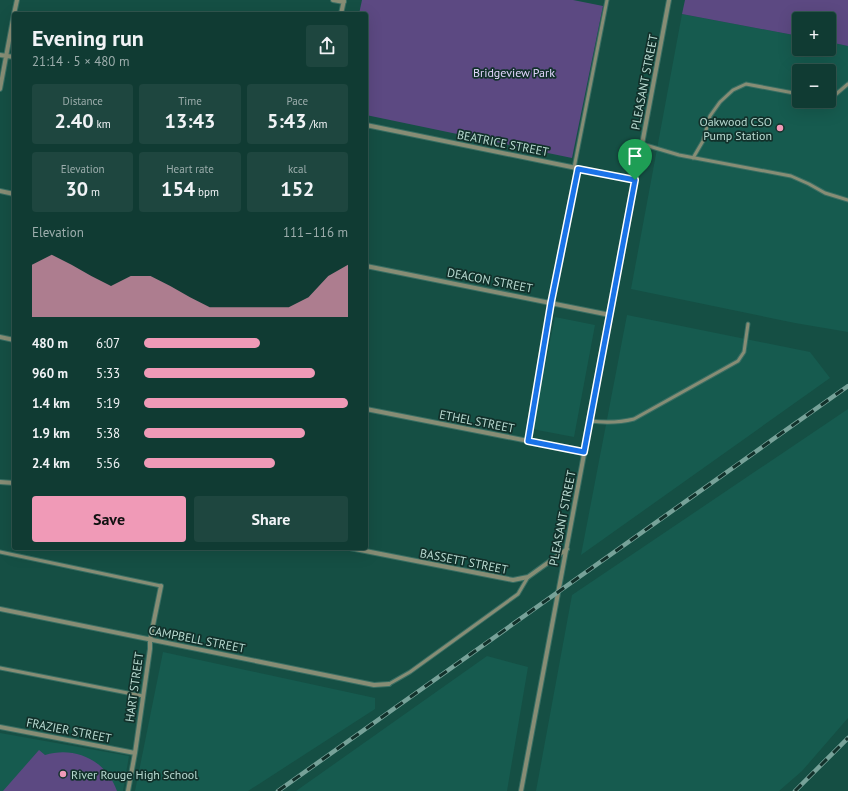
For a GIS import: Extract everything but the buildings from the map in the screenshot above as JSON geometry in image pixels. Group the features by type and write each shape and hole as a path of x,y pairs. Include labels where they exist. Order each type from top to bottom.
{"street":[{"path":"14,12 17,0"},
{"path":"333,0 344,1 341,12"},
{"name":"PLEASANT STREET","path":"521,791 669,0"},
{"path":"0,89 12,24"},
{"path":"0,55 12,57"},
{"name":"BEATRICE STREET","path":"368,126 635,180"},
{"path":"0,191 12,194"},
{"name":"DEACON STREET","path":"368,266 610,315"},
{"path":"0,337 12,340"},
{"name":"ETHEL STREET","path":"368,409 584,452"},
{"path":"0,482 12,483"},
{"name":"BASSETT STREET","path":"360,550 513,580 528,577 567,549"},
{"name":"HART STREET","path":"128,791 135,753 150,640 161,586"},
{"name":"CAMPBELL STREET","path":"0,610 374,685 389,684"},
{"name":"FRAZIER STREET","path":"0,727 135,753"}],"lane":[{"path":"528,441 551,303 607,0"},
{"path":"693,158 703,141 710,116 720,102 734,90 746,84 792,93"},
{"path":"836,94 848,84"},
{"path":"642,144 679,156 791,176 825,193 848,200"},
{"path":"590,421 621,423 634,419 738,361 744,352 748,324"},
{"path":"0,552 161,586"},
{"path":"389,684 410,672 518,594 528,577"},
{"path":"0,668 143,696"}],"shaded area":[{"path":"682,14 792,35 792,56 836,56 836,43 848,46 848,332 795,323 631,289"},
{"path":"627,315 810,352 830,378 581,555"},
{"path":"555,317 595,325 574,437 532,429"},
{"path":"848,409 848,718 802,771 779,791 536,791 572,595"},
{"path":"163,652 375,698 375,709 248,791 135,791"},
{"path":"487,656 528,667 507,791 296,791"},
{"name":"River Rouge High School","path":"0,733 129,756 123,791 0,791"}],"green space":[{"name":"Bridgeview Park","path":"362,0 573,0 603,6 572,158 368,115 368,12 359,12"},
{"path":"685,0 848,0 848,46 836,43 836,12 792,12 792,35 682,14"},
{"path":"39,750 45,755 67,752 88,758 105,771 112,780 117,791 3,791"}],"railway":[{"path":"278,791 848,386"},
{"path":"795,791 848,738"}],"place":[{"name":"Oakwood CSO Pump Station","path":"780,128"},
{"name":"River Rouge High School","path":"63,774"}],"route":[{"path":"578,169 635,180 584,452 528,441 551,303 578,169"}]}
